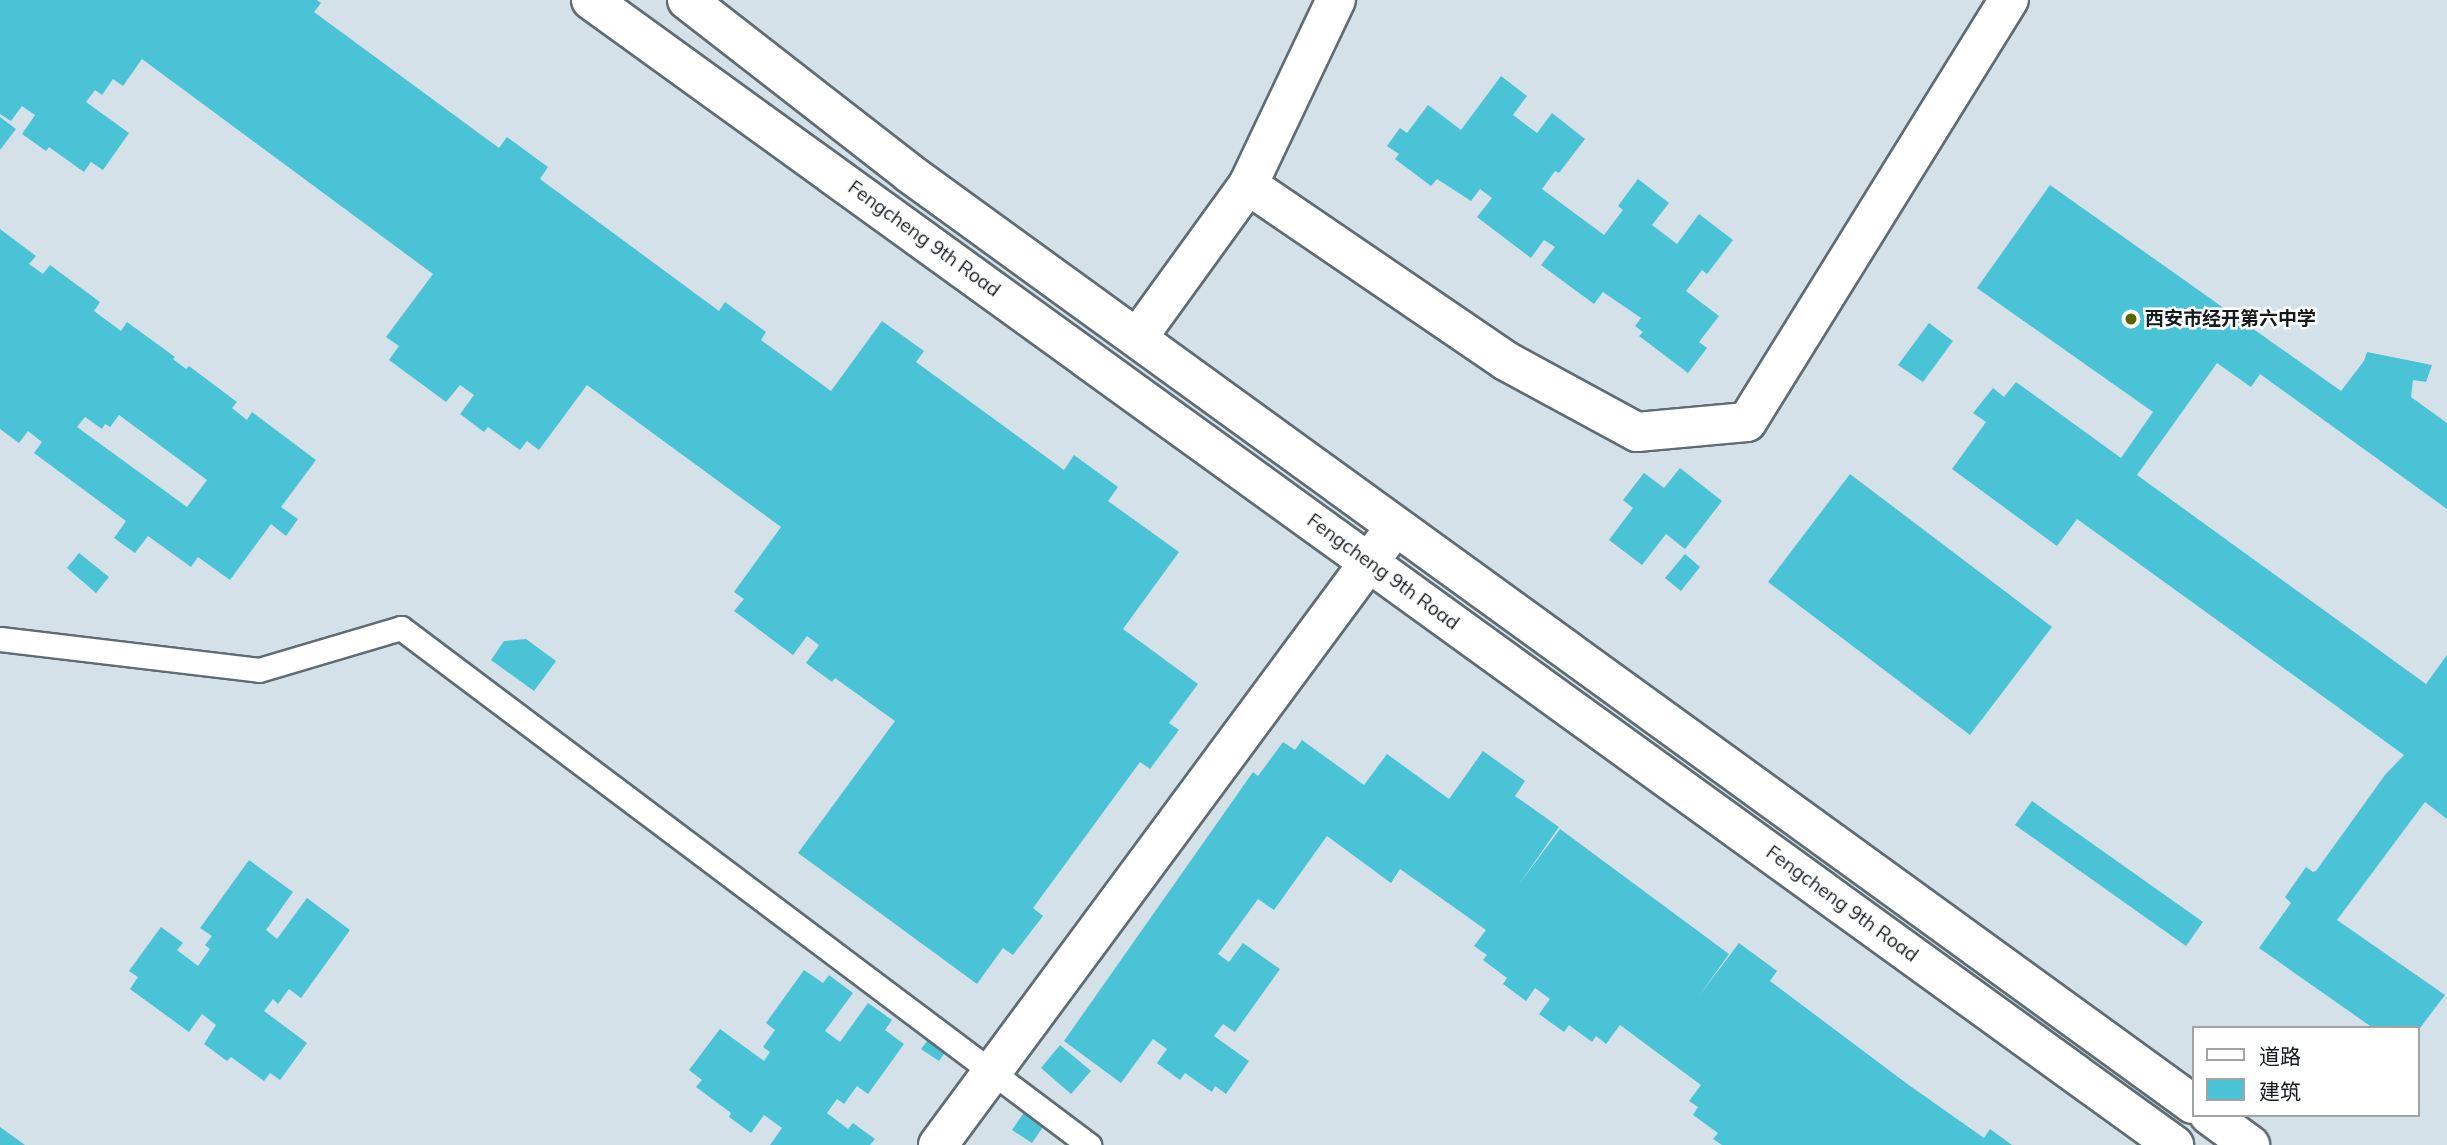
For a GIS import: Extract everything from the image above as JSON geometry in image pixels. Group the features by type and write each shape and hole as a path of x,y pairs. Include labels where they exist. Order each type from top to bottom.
{"street":[{"name":"Fengcheng 9th Road","path":"591,0 2174,1145"},
{"path":"687,0 909,173 2192,1103"},
{"path":"1138,337 1248,185 1336,0"},
{"path":"1248,185 1506,361 1637,432 1748,422 2009,0"},
{"path":"938,1145 1395,527"},
{"path":"2212,1117 2250,1145"}],"lane":[{"path":"0,639 259,670 401,628 1089,1145"}],"building":[{"path":"0,0 317,0 321,3 314,12 499,148 507,137 548,167 540,179 719,311 725,302 766,332 761,340 831,391 882,321 924,351 916,362 1064,470 1074,455 1118,487 1108,501 1179,552 1123,629 1198,684 1169,723 1179,730 1150,769 1140,762 1033,908 1043,916 1013,955 1003,948 977,984 798,853 895,721 835,678 832,682 806,663 819,645 807,636 793,655 734,611 744,599 734,592 781,527 587,385 539,450 527,441 520,450 488,427 484,432 460,414 474,395 460,385 446,402 389,360 399,346 386,337 433,274 142,59 123,86 113,79 102,95 95,90 86,102 129,133 103,170 91,162 84,172 49,147 46,151 22,134 35,115 22,106 11,121 0,114"},
{"path":"1501,76 1527,96 1513,115 1537,133 1552,113 1585,139 1559,173 1555,171 1542,189 1604,235 1623,210 1618,206 1638,179 1669,203 1652,225 1677,244 1699,214 1733,240 1707,274 1702,270 1686,291 1719,316 1699,342 1707,348 1688,373 1639,336 1643,332 1635,326 1641,318 1603,292 1594,304 1541,265 1555,247 1544,240 1531,258 1477,217 1492,198 1480,189 1471,201 1437,179 1431,186 1395,159 1399,154 1387,146 1400,128 1407,133 1428,105 1461,130"},
{"path":"0,117 16,129 0,150"},
{"path":"2050,185 2341,391 2364,361 2367,352 2432,365 2426,382 2413,380 2411,397 2447,423 2447,509 2260,374 2251,387 2217,363 2137,475 2426,684 2447,655 2447,819 2425,802 2337,920 2445,995 2419,1029 2419,1026 2370,1026 2259,948 2291,903 2285,897 2306,867 2316,871 2385,775 2404,755 2077,519 2057,546 1952,469 1986,422 1973,413 1993,388 2004,397 2016,382 2121,458 2153,412 1977,288"},
{"path":"0,229 36,256 29,264 43,274 50,265 100,302 94,311 121,331 127,322 175,357 173,359 186,369 189,366 237,402 232,408 247,420 252,412 316,460 281,507 298,519 286,536 271,524 230,580 198,557 191,567 148,536 135,553 114,538 126,521 34,453 42,442 28,431 19,443 0,429","holes":["119,415 207,480 187,507 77,427 85,417 102,429 105,424 110,427"]},
{"path":"1929,323 1953,341 1923,382 1898,365"},
{"path":"1680,468 1722,501 1685,549 1666,534 1642,565 1609,540 1633,508 1623,500 1644,473 1664,488"},
{"path":"1850,474 2052,627 1970,735 1768,582"},
{"path":"79,553 109,577 96,593 67,568"},
{"path":"1685,554 1700,567 1681,591 1665,578"},
{"path":"526,639 556,661 534,691 491,660 504,641"},
{"path":"1302,740 1364,785 1387,754 1449,799 1483,751 1525,781 1515,796 1559,827 1517,887 1560,829 1729,954 1699,996 1739,943 1777,971 1770,981 1906,1083 1984,1138 1990,1129 2012,1145 1722,1145 1713,1139 1718,1133 1693,1115 1698,1107 1689,1101 1701,1085 1620,1025 1606,1044 1596,1036 1592,1042 1569,1025 1564,1032 1539,1014 1550,999 1535,988 1526,1001 1503,984 1507,978 1483,960 1487,955 1474,946 1486,930 1400,869 1391,883 1327,836 1274,910 1258,899 1218,954 1229,962 1243,943 1280,969 1235,1032 1223,1024 1214,1036 1249,1061 1226,1094 1215,1086 1212,1092 1185,1073 1180,1080 1157,1063 1167,1049 1153,1039 1121,1083 1064,1041 1253,772 1258,776 1283,742 1295,750"},
{"path":"2032,801 2203,922 2186,946 2015,825"},
{"path":"249,860 293,892 266,930 277,939 307,898 350,930 301,998 289,989 278,1004 273,999 264,1011 307,1043 280,1080 270,1073 264,1081 231,1057 227,1061 204,1044 216,1025 202,1014 189,1032 130,989 138,977 129,971 161,927 183,943 177,950 198,966 210,949 205,945 212,936 200,928"},
{"path":"804,970 823,983 829,975 853,993 825,1031 840,1042 868,1003 892,1020 885,1030 904,1044 868,1094 857,1086 844,1104 837,1099 827,1113 848,1129 853,1123 875,1139 870,1145 770,1145 782,1128 764,1115 751,1133 729,1117 731,1113 696,1087 702,1080 689,1070 720,1029 764,1061 770,1052 763,1047 775,1030 766,1023"},
{"path":"936,1029 953,1041 939,1061 921,1049"},
{"path":"1060,1045 1091,1071 1071,1094 1041,1068"},
{"path":"1025,1111 1045,1124 1032,1143 1012,1130"},
{"path":"0,1127 25,1145 0,1145"}],"place":[{"name":"西安市经开第六中学","path":"2131,319"}]}
